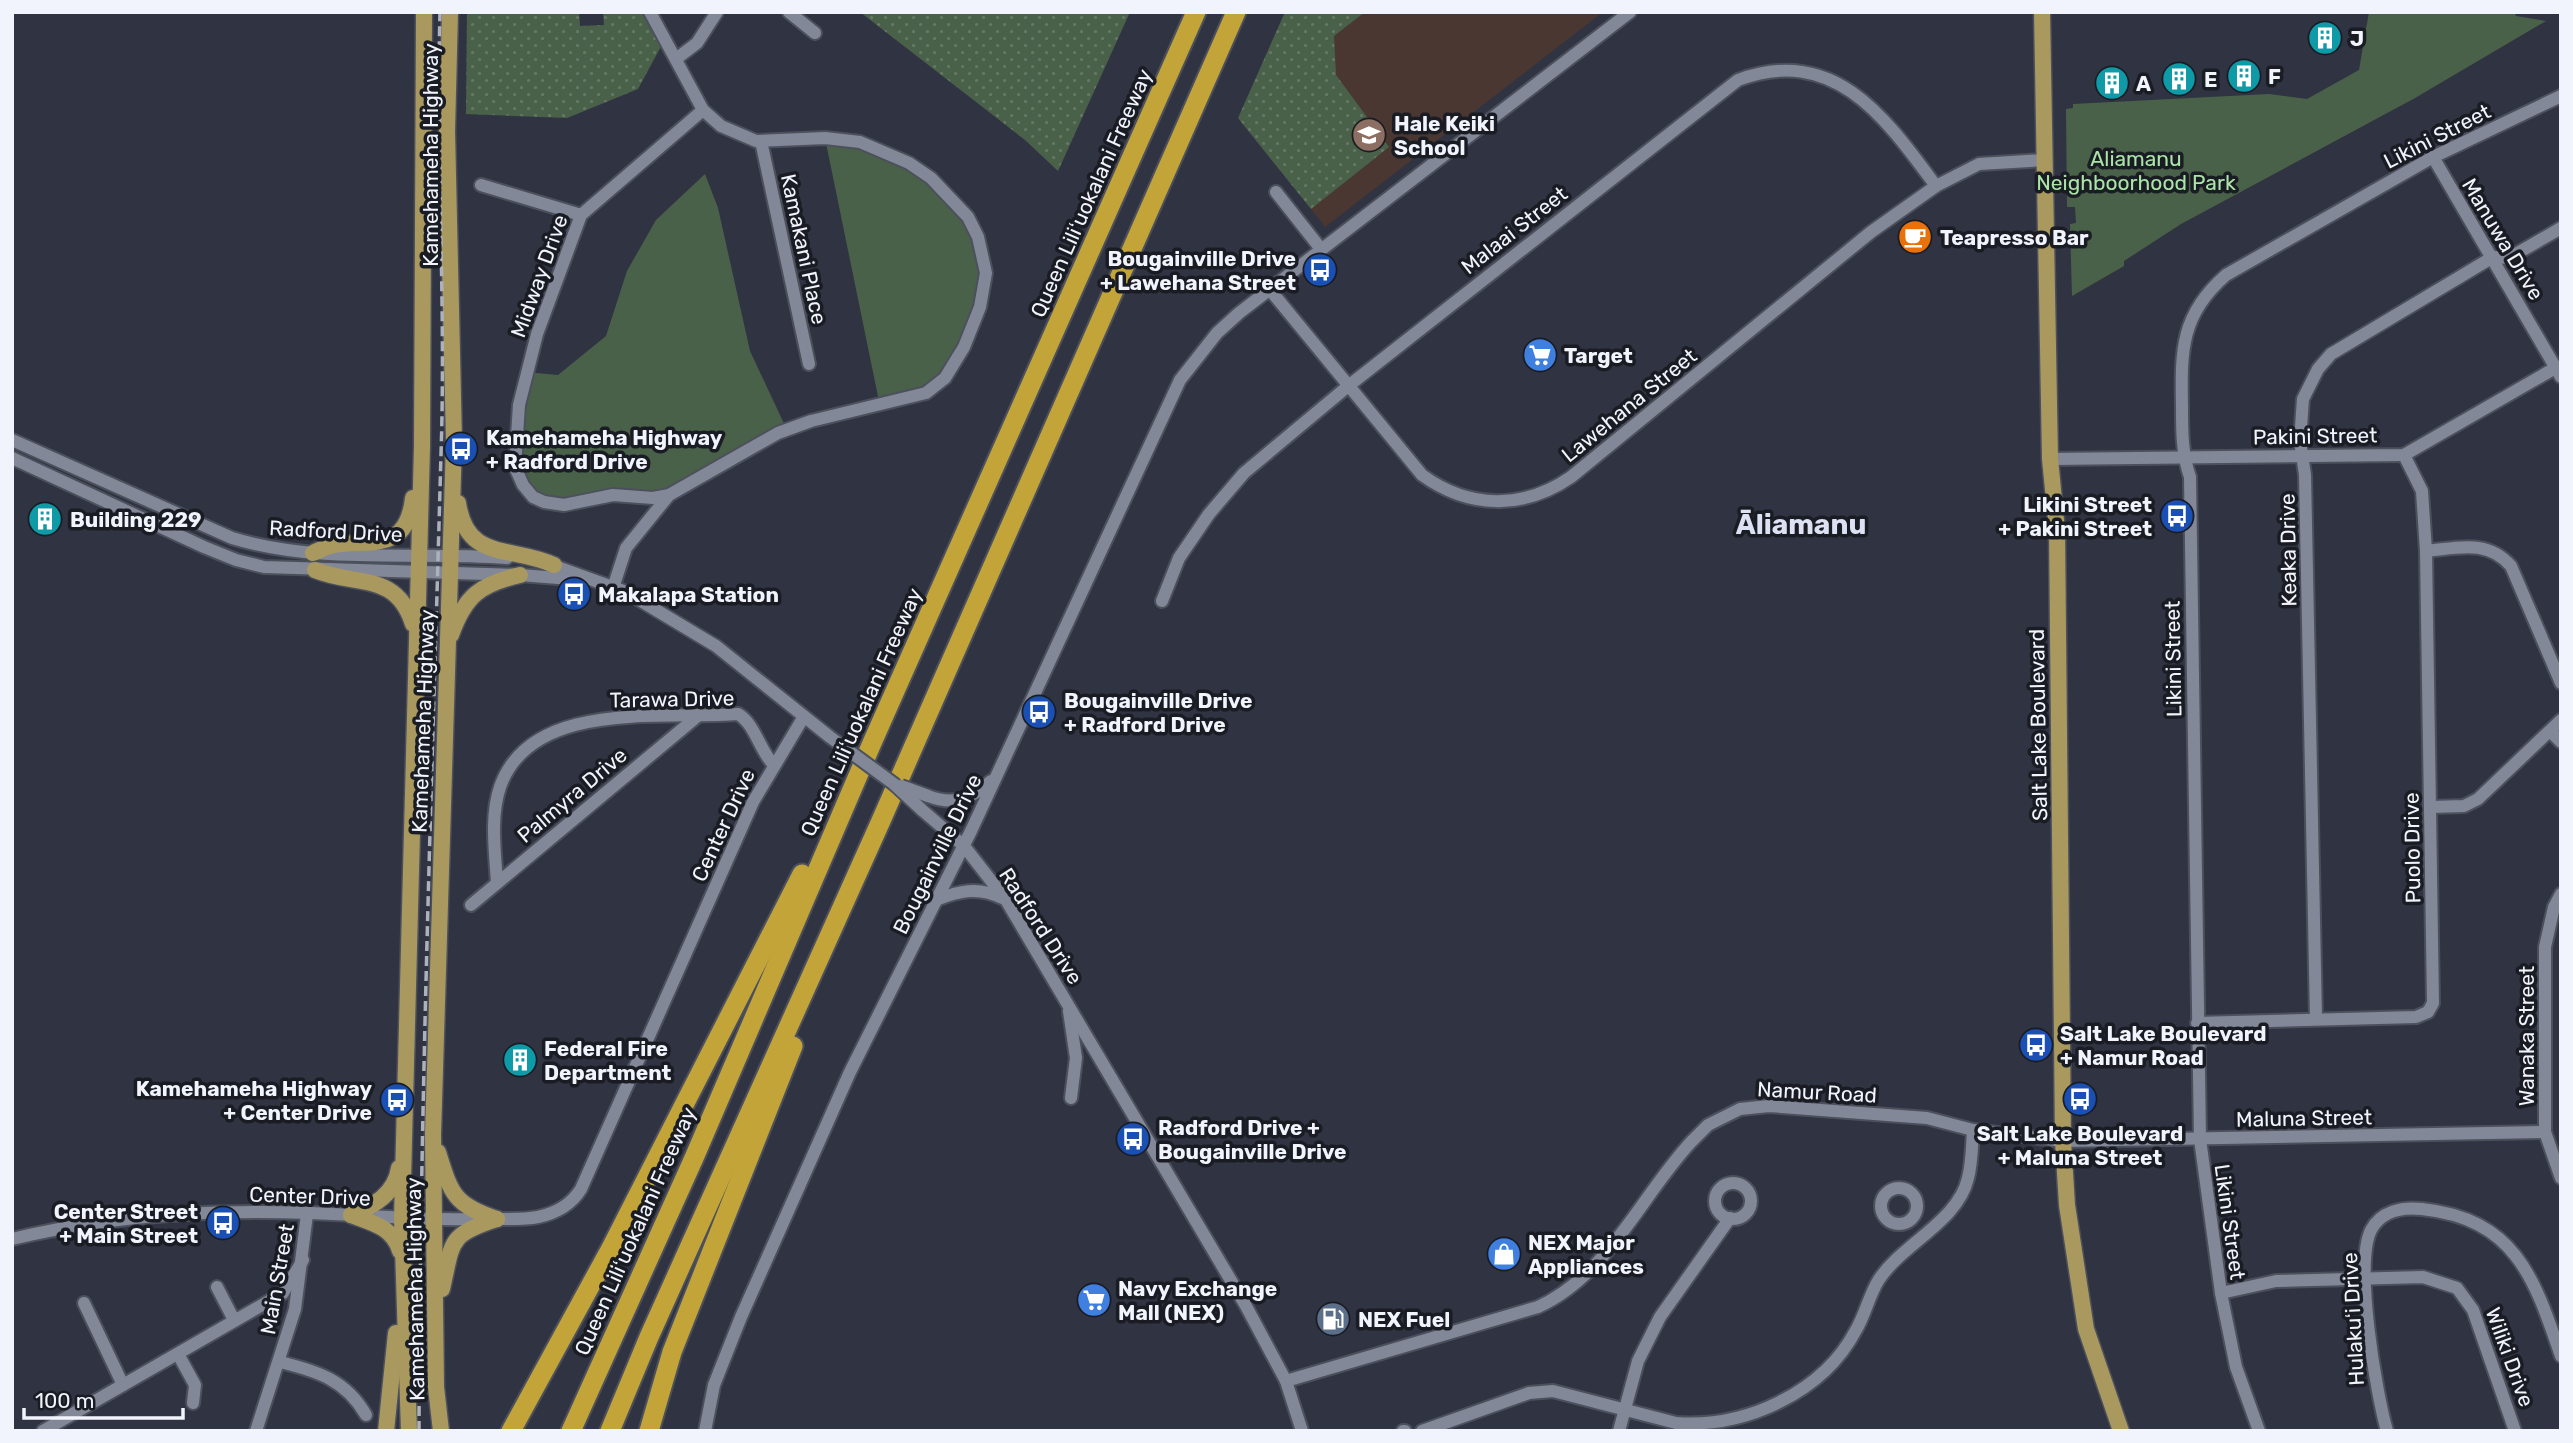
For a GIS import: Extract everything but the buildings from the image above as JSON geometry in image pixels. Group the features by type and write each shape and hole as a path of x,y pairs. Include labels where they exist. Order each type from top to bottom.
{"highway":[{"name":"Queen Liliʻuokalani Freeway","path":"571,1431 694,1158 872,743 1196,12"},
{"path":"611,1431 649,1337 880,823 1236,12"},
{"path":"511,1431 611,1248 872,743"},
{"path":"649,1431 672,1352 880,823"}],"main road":[{"name":"Kamehameha Highway","path":"409,1431 402,1219 422,447 424,12"},
{"name":"Kamehameha Highway","path":"441,1431 436,1387 433,1135 454,442 447,131 450,12"},
{"name":"Salt Lake Boulevard","path":"2042,12 2050,459 2057,530 2063,1141 2067,1205 2087,1329 2122,1431"},
{"path":"454,442 460,517 467,533 482,545 531,556 554,565"},
{"path":"313,553 333,545 371,545 396,534 412,511 422,447"},
{"path":"315,570 334,578 371,580 390,590 407,606 417,636"},
{"path":"446,647 461,610 470,598 489,585 520,575"},
{"path":"433,1135 448,1183 458,1199 471,1210 497,1219"},
{"path":"351,1215 368,1209 397,1182 405,1138"},
{"path":"351,1215 387,1230 396,1239 402,1256"},
{"path":"436,1311 450,1249 460,1233 497,1219"},
{"path":"386,1431 402,1282"}],"street":[{"path":"613,588 626,548 669,495 778,433 811,421 926,393 945,378 957,360 985,291 983,257 973,227 968,217 931,178 909,163 860,142 825,138 761,141 729,131 703,110 650,12"},
{"path":"676,59 697,43 717,12"},
{"path":"789,12 815,33"},
{"name":"Bougainville Drive","path":"705,1431 714,1385 741,1317 850,1072 964,846 1180,380 1217,333 1239,313 1625,16"},
{"name":"Malaai Street","path":"1162,601 1179,558 1209,514 1244,473 1346,387 1725,88 1754,74 1801,70 1830,78 1865,100 1936,186"},
{"name":"Likini Street","path":"2259,1431 2236,1367 2221,1293 2200,1139 2190,477 2183,459 2181,353 2191,319 2201,301 2226,275 2433,157 2561,96"},
{"name":"Midway Drive","path":"669,495 653,498 613,495 565,505 549,503 528,492 515,467 519,405 525,372 581,215 703,110"},
{"name":"Kamakani Place","path":"761,141 809,364"},
{"name":"Manuwa Drive","path":"2433,157 2559,372"},
{"name":"Lawehana Street","path":"1271,291 1409,462 1436,485 1469,499 1505,503 1540,495 1571,477 1871,232 1936,186 1979,164 2044,160"},
{"path":"481,185 581,215"},
{"path":"1276,192 1321,249"},
{"name":"Keaka Drive","path":"2316,1018 2305,475 2300,454 2303,398 2318,369 2331,354 2493,257 2509,258 2561,228"},
{"name":"Pakini Street","path":"2050,459 2183,459 2300,454 2404,455 2559,372"},
{"name":"Radford Drive","path":"12,440 233,538 268,548 313,553 511,558 554,565 626,593 716,646 803,718 894,784 964,846 1006,901 1201,1225 1286,1381 1302,1431"},
{"name":"Puolo Drive","path":"2197,1023 2416,1017 2428,1012 2433,1003 2426,551 2421,491 2404,455"},
{"name":"Radford Drive","path":"12,458 236,560 275,568 520,575 591,581"},
{"path":"2426,551 2482,547 2500,553 2511,566 2561,683"},
{"name":"Tarawa Drive","path":"497,883 494,823 500,787 510,766 534,742 565,728 602,718 738,714 744,717 758,745 773,764"},
{"name":"Palmyra Drive","path":"471,905 699,715"},
{"name":"Center Drive","path":"12,1239 104,1220 161,1214 307,1214 434,1220 537,1218 557,1212 574,1200 747,815 773,764 803,718"},
{"path":"2431,807 2464,806 2478,799 2561,720"},
{"path":"2550,731 2561,742"},
{"path":"894,784 946,802 961,800 994,779"},
{"path":"936,900 960,890 974,890 991,893 1006,901"},
{"name":"Wanaka Street","path":"2561,894 2554,906 2545,947 2545,1132 2561,1178"},
{"path":"1068,1004 1076,1058 1071,1098"},
{"name":"Namur Road","path":"1286,1381 1500,1319 1561,1297 1598,1261 1691,1142 1708,1125 1740,1109 1769,1106 1927,1118 1973,1130 2063,1141"},
{"path":"1422,1431 1529,1393 1553,1391 1692,1427 1755,1414 1806,1386 1834,1361 1856,1332 1878,1281 1953,1207 1968,1180 1973,1130"},
{"name":"Maluna Street","path":"2063,1141 2545,1132"},
{"name":"Hulakuʻi Drive","path":"2387,1431 2376,1392 2366,1280 2367,1242 2374,1225 2386,1214 2415,1208 2463,1216 2491,1231 2517,1253 2543,1307 2561,1356"},
{"name":"Main Street","path":"256,1431 295,1309 307,1214"},
{"path":"1619,1431 1638,1361 1660,1317 1730,1219"},
{"path":"1912,1219 1925,1233"},
{"path":"51,1429 283,1293 303,1260"},
{"name":"Wiliki Drive","path":"2221,1293 2280,1281 2423,1277 2442,1282 2462,1293 2477,1319 2515,1431"},
{"path":"216,1287 234,1320"},
{"path":"85,1303 123,1385"},
{"path":"178,1354 195,1385 193,1403"},
{"path":"280,1362 310,1369 333,1379 352,1395 366,1415"}],"shaded area":[{"name":"Hale Keiki School","path":"1365,12 1603,12 1325,227 1284,174 1333,36"}],"green space":[{"path":"467,12 579,12 580,26 604,25 603,12 650,12 665,39 638,89 567,118 466,114"},
{"path":"860,12 1130,12 1058,171 1025,140"},
{"path":"1285,12 1365,12 1334,36 1336,75 1389,147 1311,209 1238,118"},
{"name":"Aliamanu Neighboorhood Park","path":"2369,12 2514,12 2516,16 2546,21 2415,98 2181,224 2124,261 2124,266 2072,296 2070,224 2076,223 2075,207 2067,207 2066,109 2073,108 2073,104 2269,94 2307,99 2359,70"},
{"path":"825,138 909,163 968,217 985,291 945,378 880,406"},
{"path":"705,174 718,208 750,351 787,430 669,495 549,503 519,479 525,372 558,375 606,336 627,271 656,220"}],"railway":[{"path":"419,1431 424,1065 442,399 440,12"}],"place":[{"name":"J","path":"2325,38"},
{"name":"F","path":"2244,76"},
{"name":"E","path":"2179,79"},
{"name":"A","path":"2112,83"},
{"name":"Hale Keiki School","path":"1369,135"},
{"name":"Teapresso Bar","path":"1915,237"},
{"name":"Bougainville Drive + Lawehana Street","path":"1320,270"},
{"name":"Target","path":"1540,355"},
{"name":"Kamehameha Highway + Radford Drive","path":"461,449"},
{"name":"Likini Street + Pakini Street","path":"2177,516"},
{"name":"Building 229","path":"45,519"},
{"name":"Makalapa Station","path":"574,594"},
{"name":"Bougainville Drive + Radford Drive","path":"1039,712"},
{"name":"Salt Lake Boulevard + Namur Road","path":"2036,1045"},
{"name":"Federal Fire Department","path":"520,1060"},
{"name":"Salt Lake Boulevard + Maluna Street","path":"2080,1099"},
{"name":"Kamehameha Highway + Center Drive","path":"397,1100"},
{"name":"Radford Drive + Bougainville Drive","path":"1133,1139"},
{"name":"Center Street + Main Street","path":"223,1223"},
{"name":"NEX Major Appliances","path":"1504,1254"},
{"name":"Navy Exchange Mall (NEX)","path":"1094,1300"},
{"name":"NEX Fuel","path":"1333,1319"}],"district":[{"name":"Āliamanu","path":"1801,524"}]}
